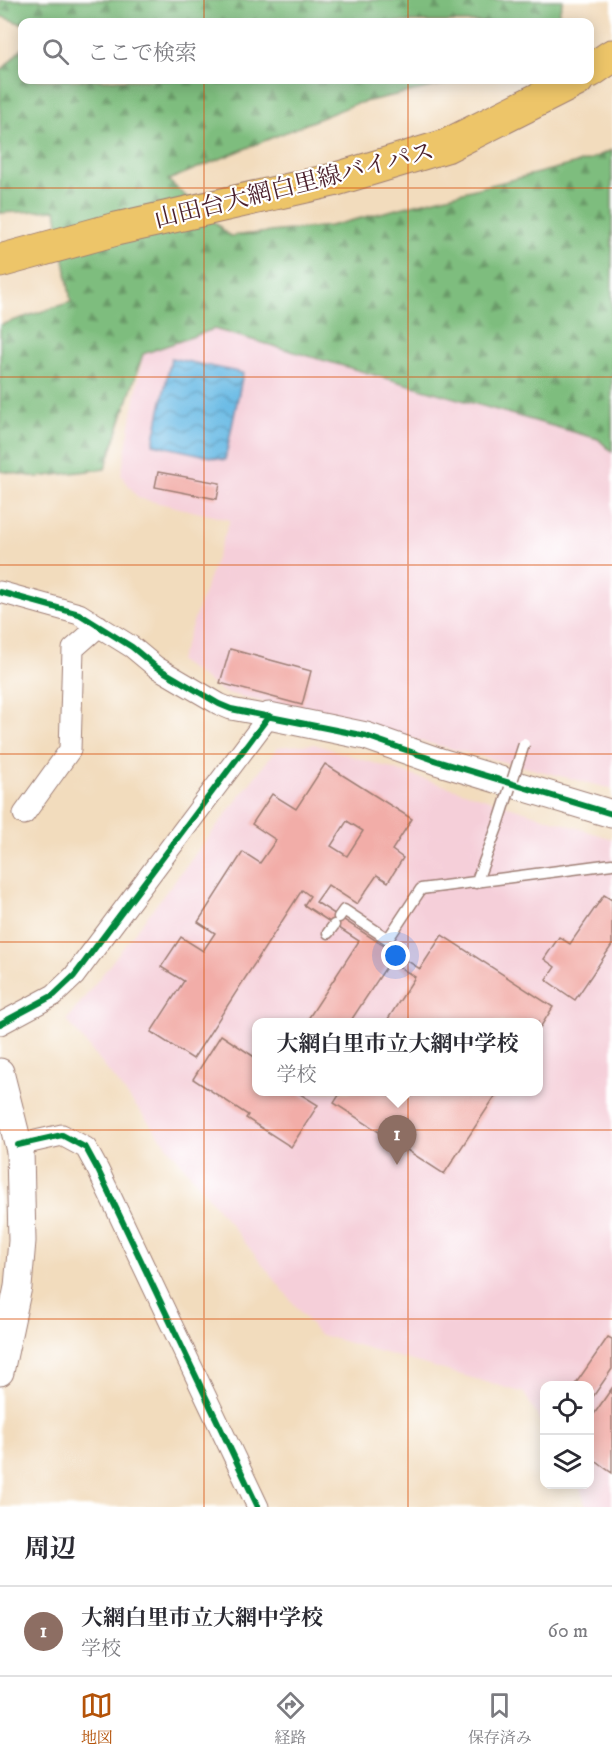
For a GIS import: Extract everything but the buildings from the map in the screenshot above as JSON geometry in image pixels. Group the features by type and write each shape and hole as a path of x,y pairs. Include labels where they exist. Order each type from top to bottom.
{"main road":[{"path":"594,68 612,56"},
{"name":"山田台大網白里線バイパス","path":"0,261 116,230 333,180 446,146 569,84"}],"street":[{"path":"0,592 79,614 132,647 156,667 231,709 366,736 437,761 612,814"},
{"path":"24,814 70,750 72,649 99,626"},
{"path":"0,1024 54,995 74,976 269,716"},
{"path":"0,1072 18,1145 22,1232 18,1287 0,1372"},
{"path":"18,1145 62,1135 86,1148 258,1507"}],"lane":[{"path":"476,883 498,825 524,744"},
{"path":"334,925 344,910 388,939 421,889 612,864"}],"shaded area":[{"path":"214,329 598,439 612,452 612,789 223,692 179,661 230,520 138,498 121,475 143,354"},
{"path":"314,744 612,839 612,1507 586,1507 580,1489 594,1489 594,1381 540,1381 540,1420 524,1393 318,1334 67,1020 278,747"}],"green space":[{"path":"0,0 563,0 557,18 18,18 18,23 0,16"},
{"path":"18,52 18,84 445,84 355,104 168,180 230,236 330,226 589,160 612,150 612,452 598,439 214,329 143,354 105,469 37,477 0,471 0,325 71,302 56,210 0,213 0,72"}],"water":[{"path":"171,358 243,373 225,460 153,444"}],"cycle path":[{"path":"0,592 79,614 132,647 156,667 231,709 366,736 437,761 612,814"},
{"path":"0,1024 54,995 74,976 269,716"},
{"path":"18,1145 62,1135 86,1148 258,1507"}],"place":[{"name":"大網白里市立大網中学校","path":"397,1165"}]}
